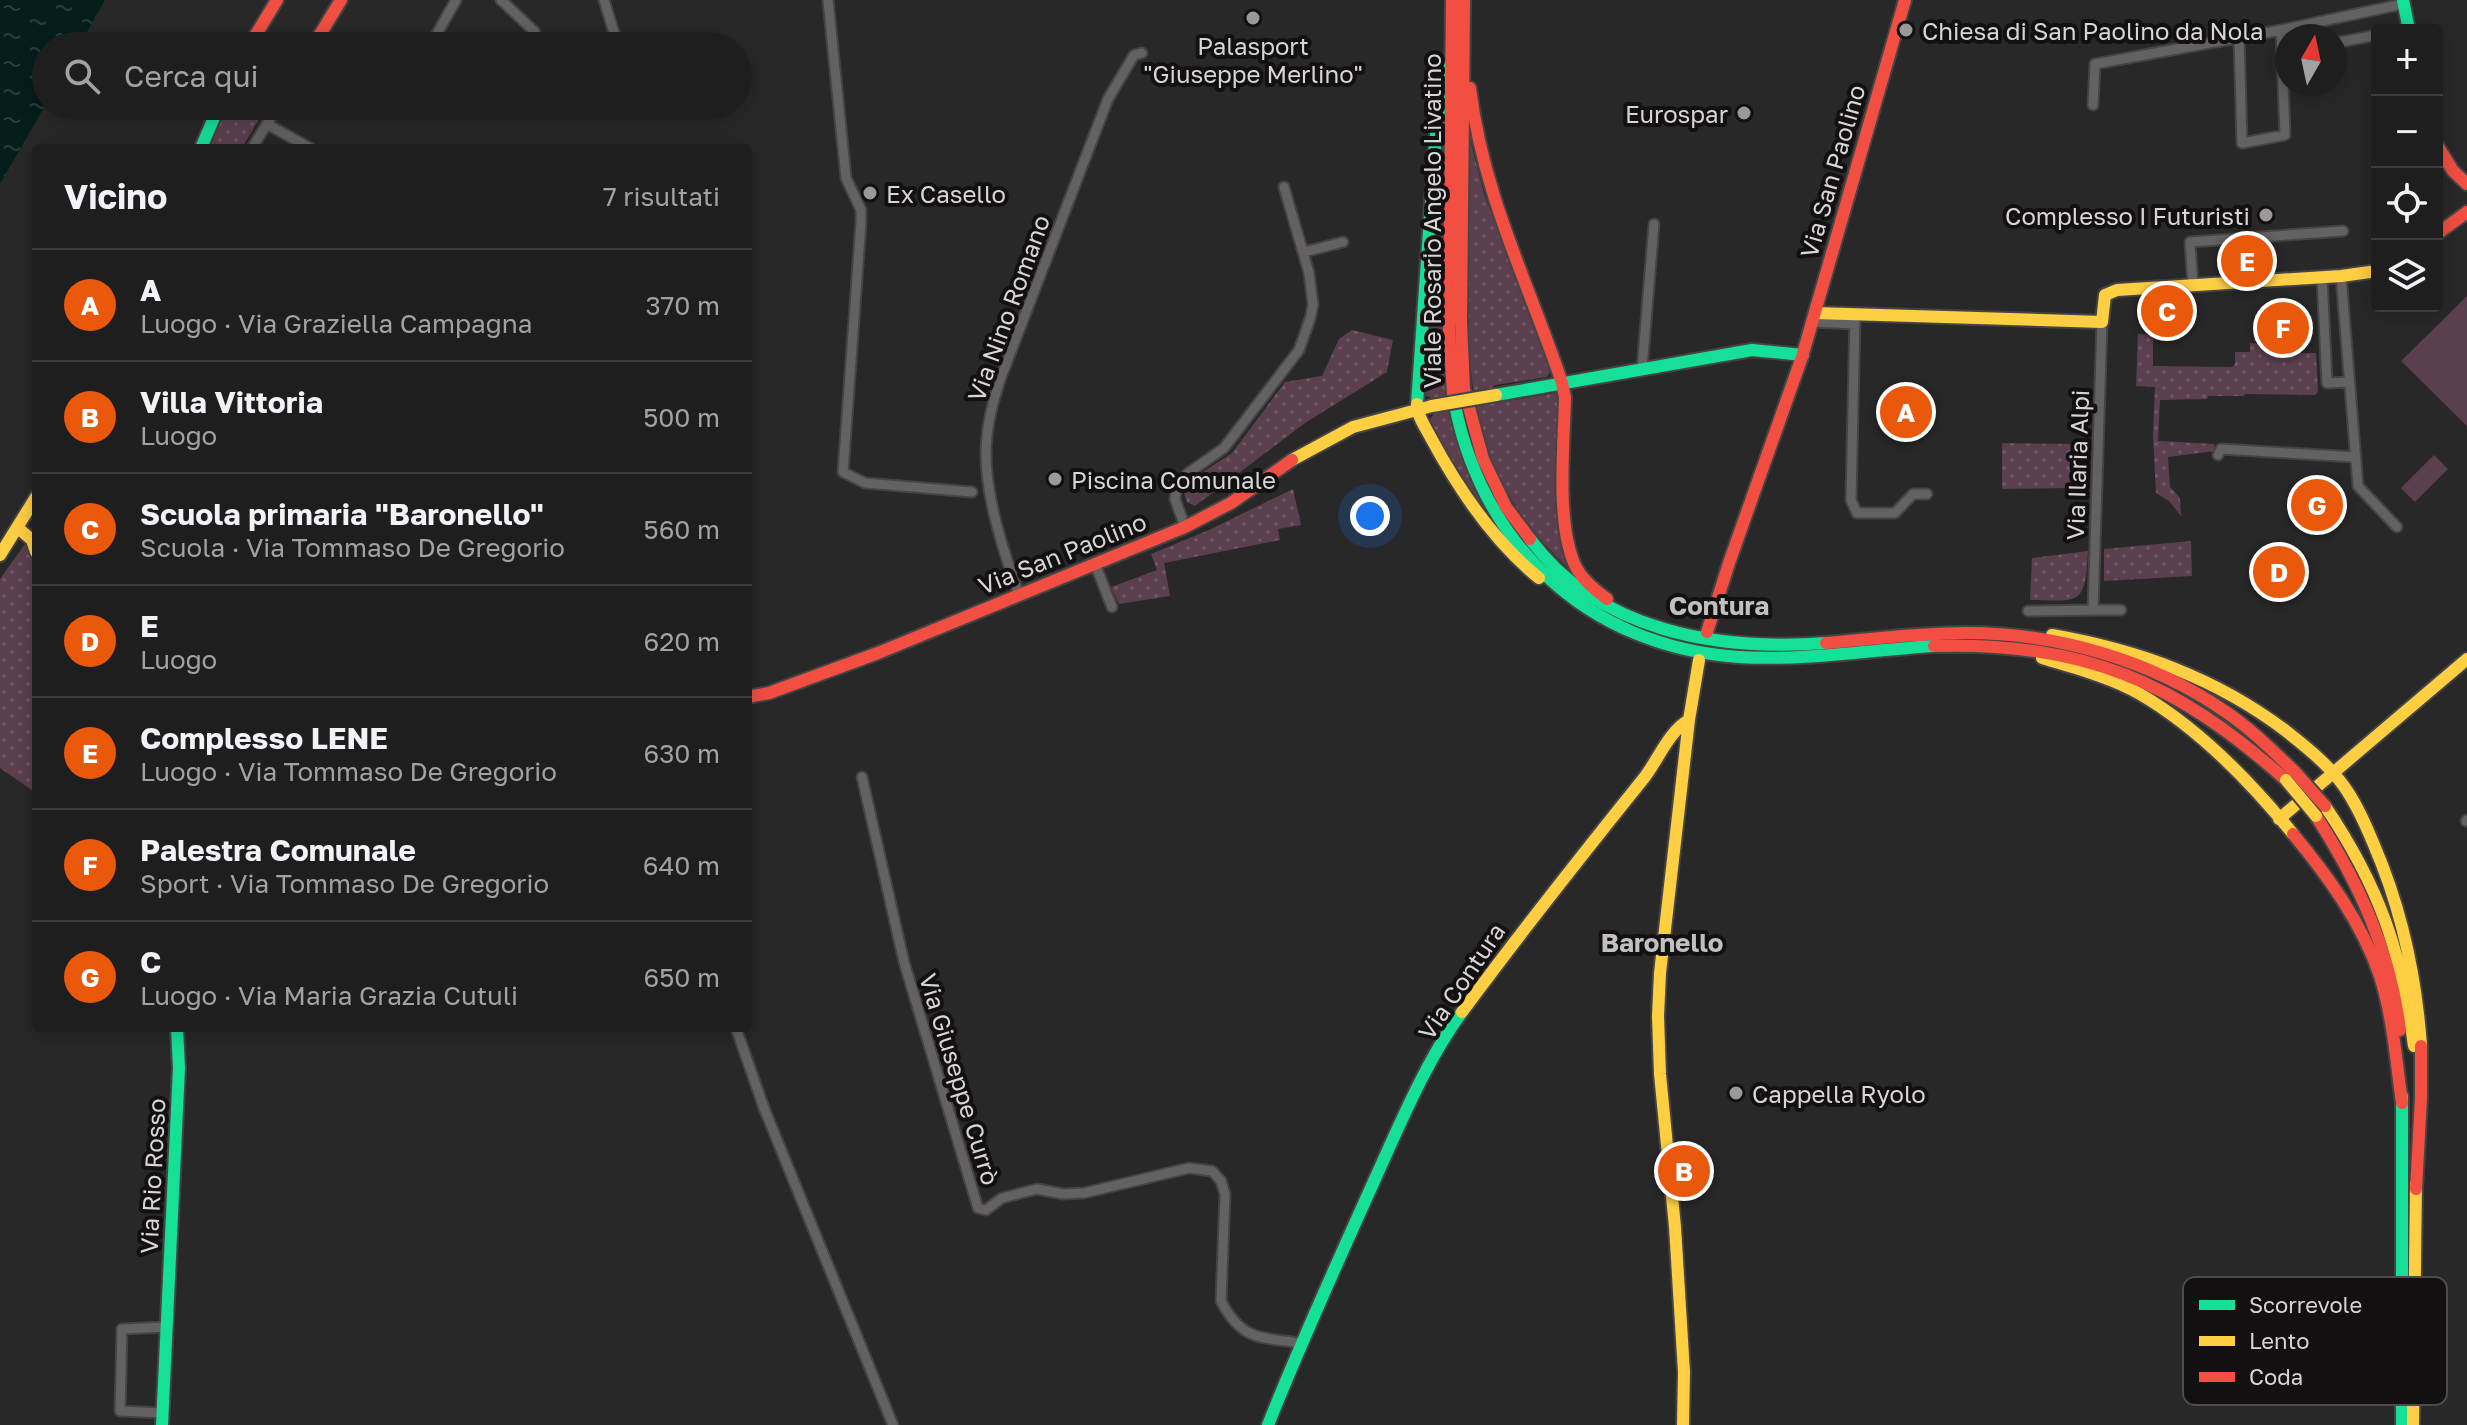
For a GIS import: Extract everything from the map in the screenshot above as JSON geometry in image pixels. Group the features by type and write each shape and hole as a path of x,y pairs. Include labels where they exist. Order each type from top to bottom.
{"street":[{"path":"258,32 277,0"},
{"path":"322,32 341,0"},
{"path":"438,32 456,0"},
{"path":"501,0 534,32"},
{"path":"604,0 614,32"},
{"path":"828,0 846,178 861,210 843,472 865,483 972,492"},
{"path":"1452,0 1435,145 1417,409 1428,435 1490,529 1532,573 1565,596"},
{"name":"Viale Rosario Angelo Livatino","path":"1452,0 1449,254 1451,375 1455,405 1468,456 1488,500 1519,546 1565,596 1598,619 1626,633 1685,650 1718,655 1774,658 1931,646 2044,651 2112,668 2180,697 2290,776"},
{"path":"1464,0 1473,126 1480,159 1498,218 1565,397 1566,523 1571,556 1582,576 1594,589 1631,619"},
{"name":"Viale Rosario Angelo Livatino","path":"1464,0 1461,340 1466,403 1488,474 1499,494 1537,549 1575,586 1631,619 1688,638 1750,646 1997,634 2094,652 2150,670 2226,712 2290,776"},
{"name":"Via San Paolino","path":"1707,632 1736,540 1803,355 1905,0"},
{"path":"2307,24 2403,2 2408,24"},
{"path":"2093,105 2095,64 2275,31"},
{"path":"2347,41 2371,36"},
{"path":"2239,38 2242,143 2285,135 2285,96"},
{"name":"Via Nino Romano","path":"1019,594 988,474 986,454 990,413 1108,99 1134,55 1142,53"},
{"path":"203,144 213,120"},
{"path":"254,144 269,120"},
{"path":"267,124 303,144"},
{"path":"2443,155 2453,171 2467,184"},
{"path":"1185,527 1175,499 1177,485 1187,474 1224,448 1284,371 1306,335 1313,305 1309,273 1284,187"},
{"path":"2443,230 2467,212"},
{"path":"1642,369 1654,224"},
{"path":"2193,285 2190,242 2343,231"},
{"path":"1304,252 1343,242"},
{"path":"1814,318 2102,322 2102,302 2110,292 2371,272"},
{"path":"2341,276 2358,486 2397,527"},
{"path":"2322,277 2327,383 2349,382"},
{"path":"1855,320 1851,500 1857,513 1895,513 1913,494 1927,494"},
{"name":"Via Ilaria Alpi","path":"2093,610 2102,322"},
{"name":"Via San Paolino","path":"752,696 826,672 1185,527 1231,503 1315,445 1353,427 1432,406 1752,350 1803,355"},
{"path":"2218,455 2221,449 2355,457"},
{"path":"0,555 32,504"},
{"path":"18,528 32,540"},
{"path":"1095,564 1112,607"},
{"path":"2028,611 2121,610"},
{"path":"1997,634 2047,634 2085,640 2155,658 2194,673 2237,696 2278,725 2334,773 2347,790 2384,864 2399,903 2417,984 2422,1102 2416,1189"},
{"path":"1997,647 2108,679 2170,713 2206,741 2279,819 2328,880 2358,926 2374,961 2391,1025 2402,1103"},
{"path":"2279,819 2467,659"},
{"path":"1683,1425 1684,1372 1658,1016 1660,973 1689,720 1699,660"},
{"name":"Via Contura","path":"1268,1425 1300,1343 1397,1131 1463,1008 1653,766 1680,725 1689,720"},
{"path":"2290,776 2321,811 2368,876 2383,912 2405,987 2415,1056 2415,1277"},
{"name":"Via Giuseppe Currò","path":"862,777 904,962 978,1208 986,1210 1002,1198 1037,1189 1063,1194 1084,1193 1189,1168 1212,1171 1221,1181 1225,1194 1221,1301 1227,1314 1244,1332 1300,1343"},
{"path":"2321,811 2358,884 2385,956 2399,1024 2402,1277"},
{"name":"Via Rio Rosso","path":"167,1327 122,1329 120,1411 163,1419 179,1068 177,1032"},
{"path":"737,1032 764,1108 893,1425"},
{"path":"2413,1405 2413,1425"}],"shaded area":[{"path":"219,120 259,120 244,144 210,144"},
{"path":"1470,139 1484,194 1552,368 1547,377 1495,385 1492,387 1495,403 1557,393 1560,536 1568,568 1533,530 1511,498 1493,465 1478,419 1468,322"},
{"path":"1442,143 1444,376 1447,399 1464,459 1500,536 1433,437 1428,420 1433,416 1430,397 1423,395"},
{"path":"2467,296 2467,426 2401,361"},
{"path":"2255,314 2312,316 2311,343 2254,341"},
{"path":"1352,330 1393,340 1387,372 1305,423 1195,506 1187,502 1183,490 1186,483 1232,453 1285,382 1322,376 1339,339"},
{"path":"2138,334 2153,335 2153,366 2232,367 2235,352 2250,352 2250,343 2298,345 2299,353 2316,353 2318,392 2315,395 2245,394 2160,400 2158,441 2215,444 2214,451 2168,457 2170,487 2180,498 2181,516 2169,501 2156,493 2153,435 2155,387 2136,386"},
{"path":"2002,443 2072,444 2072,488 2002,489"},
{"path":"2434,455 2448,469 2415,502 2401,488"},
{"path":"1293,489 1301,525 1278,529 1280,540 1164,563 1170,596 1119,604 1111,587 1157,570 1151,554"},
{"path":"2191,541 2192,576 2104,581 2104,549"},
{"path":"25,544 32,558 32,790 0,768 0,579"},
{"path":"2088,551 2085,582 2077,596 2060,600 2030,600 2032,558"}],"water":[{"path":"0,0 105,0 87,32 32,32 32,120 37,120 0,184"}],"traffic: fast":[{"path":"2403,0 2408,24"},
{"path":"1417,404 1435,145 1444,67"},
{"path":"203,144 213,120"},
{"path":"1496,395 1752,350 1803,355"},
{"path":"1453,394 1466,448 1487,497 1515,540 1549,578 1589,609 1634,633 1684,649 1739,657 1812,656 1934,646"},
{"path":"1530,539 1558,570 1590,596 1626,615 1663,629 1744,643 1826,643"},
{"path":"1268,1425 1404,1115 1437,1050 1462,1012"},
{"path":"162,1425 179,1068 177,1032"},
{"path":"2402,1096 2402,1277"},
{"path":"2402,1405 2402,1425"}],"traffic: slow":[{"path":"1815,313 2102,322 2105,295 2117,290 2371,272"},
{"path":"1432,406 1496,395"},
{"path":"1417,404 1424,426 1465,495 1507,548 1539,578"},
{"path":"1292,460 1353,427 1432,406"},
{"path":"0,555 32,503"},
{"path":"18,528 32,540"},
{"path":"2052,635 2145,658 2204,681 2286,731 2334,774 2359,812 2400,918 2411,968 2421,1046"},
{"path":"2042,658 2117,683 2162,708 2223,757 2293,834"},
{"path":"2279,819 2467,659"},
{"path":"1683,1425 1684,1372 1658,1016 1660,973 1689,720 1699,660"},
{"path":"1462,1012 1644,778 1670,738 1689,720"},
{"path":"2286,780 2316,816"},
{"path":"2325,806 2360,864 2385,920 2402,979 2414,1046"},
{"path":"2415,1277 2416,1184"},
{"path":"2413,1405 2413,1425"}],"traffic: jam":[{"path":"258,32 277,0"},
{"path":"322,32 341,0"},
{"path":"1452,0 1449,330 1453,394"},
{"path":"1464,0 1461,322 1464,389 1483,459 1506,507 1530,539"},
{"path":"1707,632 1802,357 1905,0"},
{"path":"1470,88 1476,127 1496,202 1562,383 1565,397 1563,504 1568,545 1580,574 1607,599"},
{"path":"2443,155 2453,171 2467,184"},
{"path":"2443,230 2467,212"},
{"path":"752,696 769,693 878,653 1185,527 1231,503 1292,460"},
{"path":"1826,643 1913,635 2000,634 2068,644 2102,653 2135,664 2197,694 2262,740 2295,772"},
{"path":"1934,646 2037,651 2125,674 2205,717 2286,780"},
{"path":"2295,772 2325,806"},
{"path":"2316,816 2346,866 2370,918 2389,972 2400,1030"},
{"path":"2293,834 2343,901 2373,956 2388,1007 2402,1103"},
{"path":"2416,1189 2421,1046"}],"place":[{"name":"Palasport \"Giuseppe Merlino\"","path":"1253,18"},
{"name":"Chiesa di San Paolino da Nola","path":"1906,30"},
{"name":"Eurospar","path":"1744,113"},
{"name":"Ex Casello","path":"870,193"},
{"name":"Complesso I Futuristi","path":"2266,215"},
{"name":"Complesso LENE","path":"2247,261"},
{"name":"Scuola primaria \"Baronello\"","path":"2167,311"},
{"name":"Palestra Comunale","path":"2283,328"},
{"name":"A","path":"1906,412"},
{"name":"Piscina Comunale","path":"1055,479"},
{"name":"C","path":"2317,505"},
{"name":"E","path":"2279,572"},
{"name":"Cappella Ryolo","path":"1736,1093"},
{"name":"Villa Vittoria","path":"1684,1171"}],"district":[{"name":"Contura","path":"1719,605"},
{"name":"Baronello","path":"1662,942"}]}
